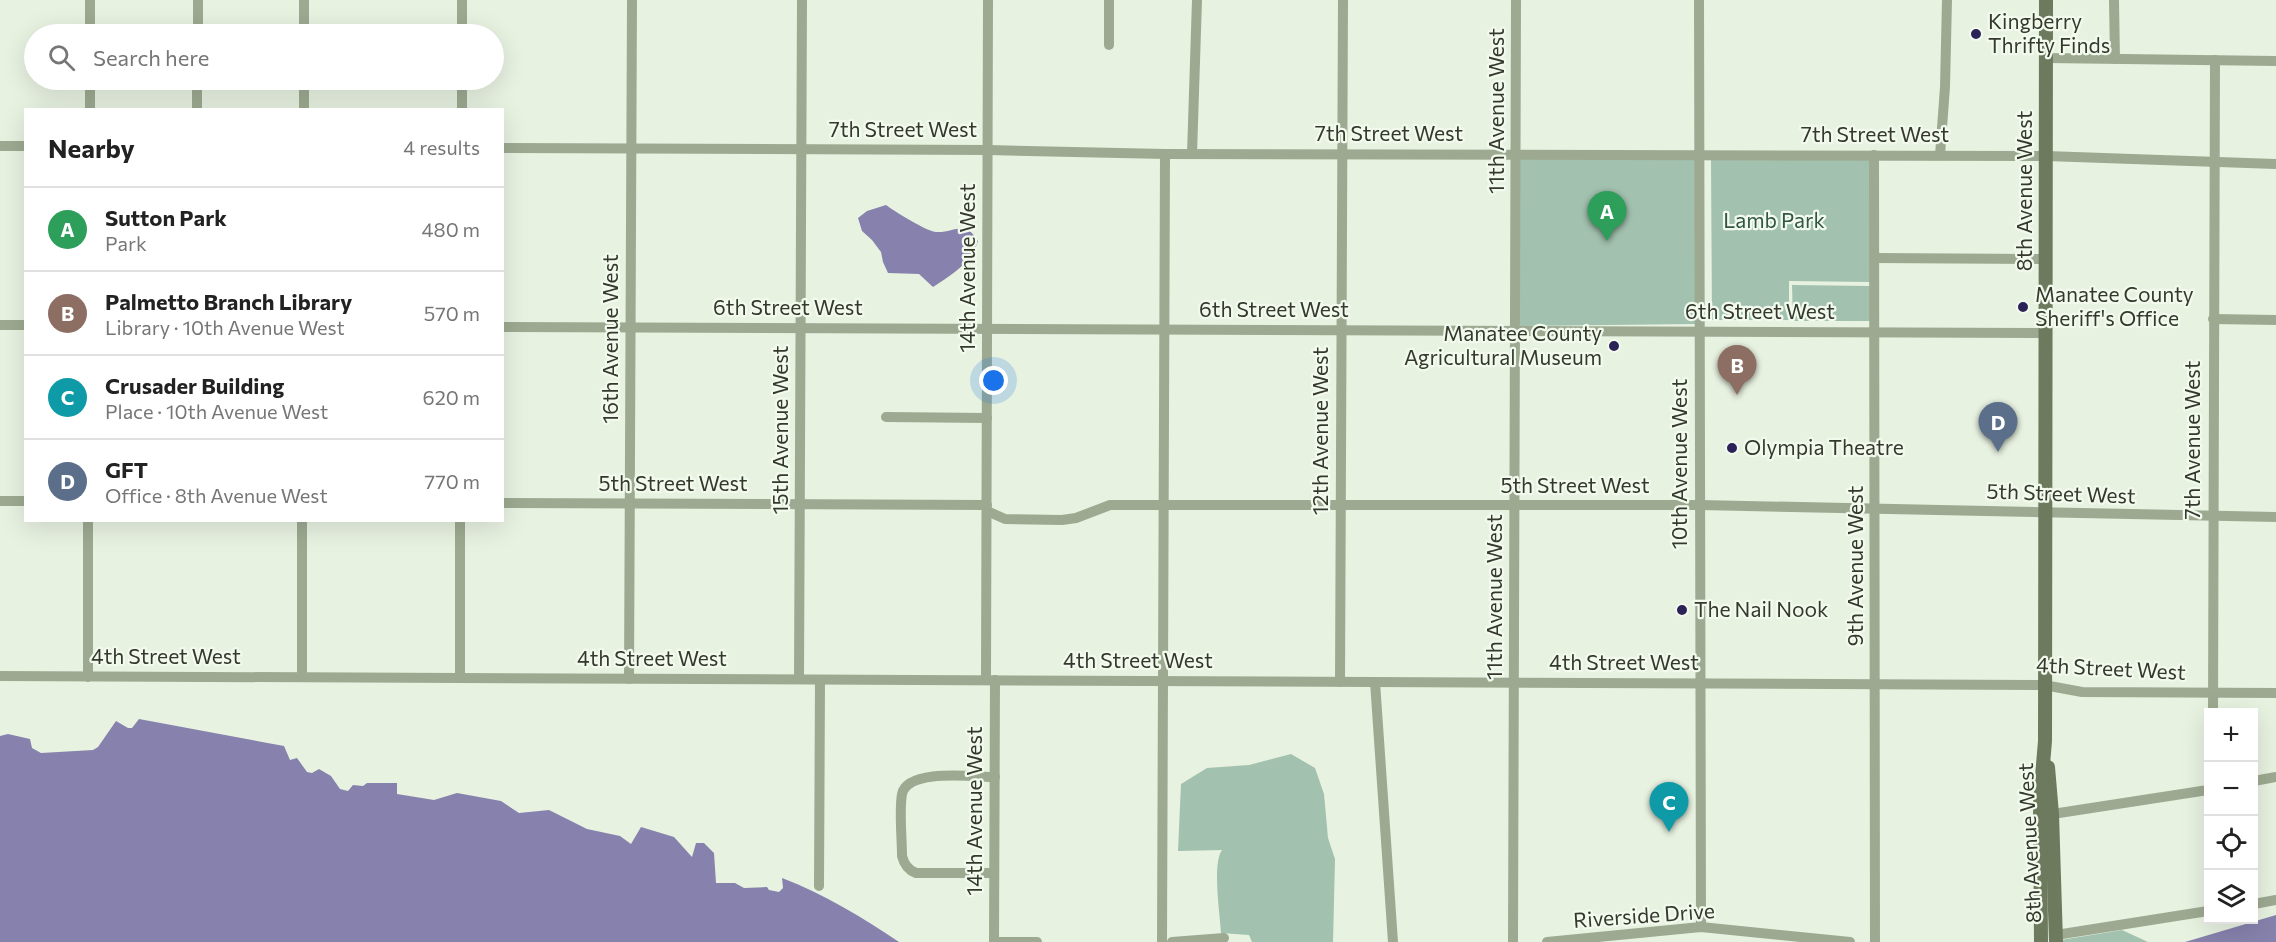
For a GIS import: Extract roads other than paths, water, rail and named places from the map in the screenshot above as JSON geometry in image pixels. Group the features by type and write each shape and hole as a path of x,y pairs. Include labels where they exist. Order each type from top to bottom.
{"main road":[{"name":"8th Avenue West","path":"2046,0 2044,684 2046,815 2056,939"},
{"name":"8th Avenue West","path":"2041,942 2039,856 2046,815"},
{"path":"2039,856 2046,885 2047,924 2056,939"}],"street":[{"path":"90,0 90,24"},
{"path":"198,0 198,24"},
{"path":"304,0 304,24"},
{"path":"462,0 462,24"},
{"name":"16th Avenue West","path":"629,679 632,0"},
{"name":"15th Avenue West","path":"799,680 802,0"},
{"name":"14th Avenue West","path":"988,0 987,508 994,777 994,942"},
{"path":"1109,0 1109,45"},
{"path":"1192,154 1197,0"},
{"name":"12th Avenue West","path":"1340,682 1343,0"},
{"name":"11th Avenue West","path":"1513,942 1516,0"},
{"name":"10th Avenue West","path":"1699,0 1701,927"},
{"path":"1940,155 1946,87 1947,0"},
{"path":"2115,0 2115,59"},
{"path":"2046,58 2276,61"},
{"name":"7th Avenue West","path":"2213,708 2215,60"},
{"path":"90,90 90,108"},
{"path":"197,90 197,108"},
{"path":"304,90 304,108"},
{"path":"462,90 462,108"},
{"path":"0,146 24,146"},
{"name":"7th Street West","path":"504,148 988,150 1165,154 1940,155 2046,156 2276,164"},
{"path":"1162,942 1165,154"},
{"name":"9th Avenue West","path":"1874,155 1875,942"},
{"path":"1875,258 2046,259"},
{"path":"2213,319 2276,320"},
{"path":"0,324 24,325"},
{"name":"6th Street West","path":"504,327 2046,333"},
{"path":"886,417 987,418"},
{"path":"0,501 24,501"},
{"name":"5th Street West","path":"504,503 800,504 987,508 1005,519 1062,520 1076,518 1110,505 1700,505 1875,507 2276,518"},
{"path":"88,522 88,676"},
{"path":"302,522 302,677"},
{"path":"460,522 460,678"},
{"name":"4th Street West","path":"0,676 2044,684 2082,692 2276,693"},
{"path":"819,886 820,680"},
{"path":"1375,682 1393,942"},
{"path":"994,777 921,778 909,783 902,795 902,856 910,870 916,873 994,873"},
{"path":"2258,780 2276,777"},
{"path":"2046,815 2204,791"},
{"path":"2258,902 2276,900"},
{"path":"2056,939 2204,912"},
{"name":"Riverside Drive","path":"1547,942 1701,927 1850,942"},
{"path":"1172,942 1224,938"},
{"path":"994,942 1037,942"}],"place":[{"name":"Kingberry Thrifty Finds","path":"1976,34"},
{"name":"Sutton Park","path":"1607,241"},
{"name":"Manatee County Sheriff's Office","path":"2023,307"},
{"name":"Manatee County Agricultural Museum","path":"1614,346"},
{"name":"Palmetto Branch Library","path":"1737,395"},
{"name":"Olympia Theatre","path":"1732,448"},
{"name":"GFT","path":"1998,452"},
{"name":"The Nail Nook","path":"1682,610"},
{"name":"Crusader Building","path":"1669,832"}],"park label":[{"name":"Lamb Park","path":"1774,221"}]}
